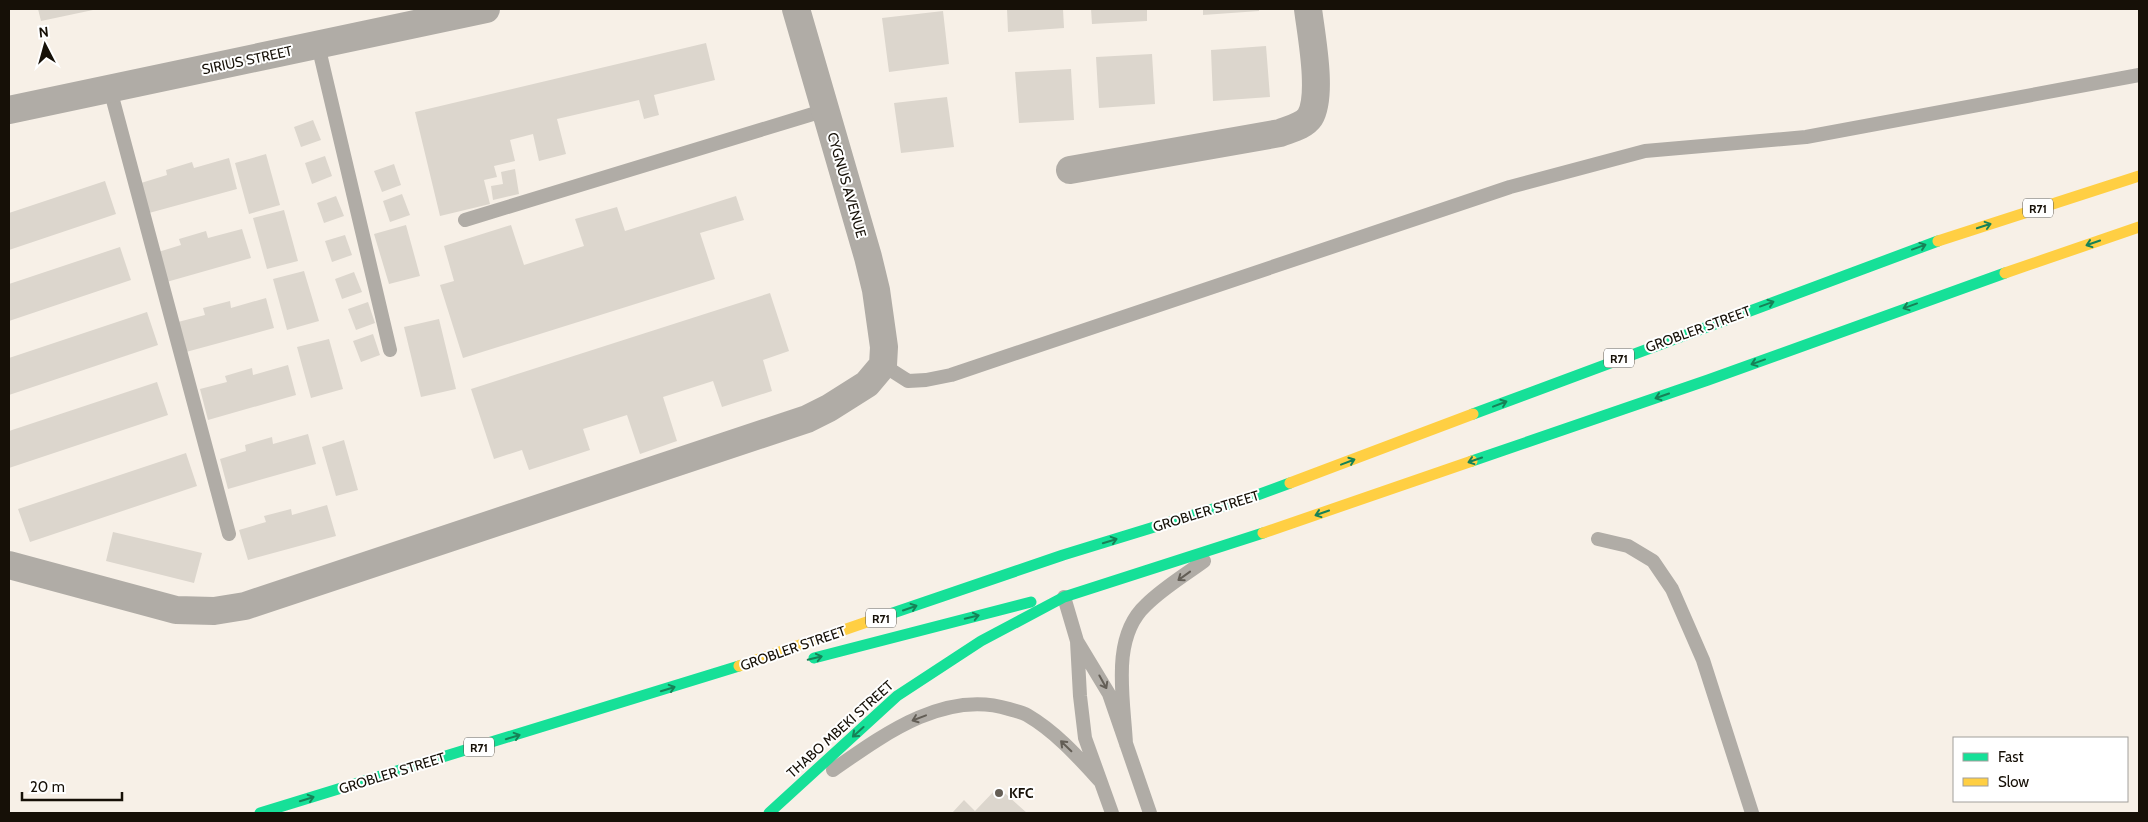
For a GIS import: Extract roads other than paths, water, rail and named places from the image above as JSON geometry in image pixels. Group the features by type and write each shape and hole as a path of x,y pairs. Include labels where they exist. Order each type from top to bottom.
{"main road":[{"name":"GROBLER STREET","path":"260,813 279,811 698,680 1054,558 1252,497 1937,241 2139,176"},
{"path":"805,660 1027,603 1064,597 1223,547 1699,384 1956,290 2139,227"},
{"path":"1281,498 1302,479"},
{"path":"1064,597 1098,578 1170,550"},
{"name":"THABO MBEKI STREET","path":"770,813 898,696 980,641 1064,597"},
{"path":"698,680 767,669"}],"street":[{"name":"SIRIUS STREET","path":"9,110 486,9"},
{"name":"CYGNUS AVENUE","path":"796,9 876,290 884,347 883,365"},
{"path":"1070,170 1280,133 1306,121 1314,108 1316,99 1315,64 1308,9"},
{"path":"9,565 176,610 214,611 245,606 807,420 867,384 883,365"}],"lane":[{"path":"318,45 390,350"},
{"path":"883,365 908,381 951,375 1510,187 1645,151 1806,137 2139,75"},
{"path":"110,89 228,534"},
{"path":"465,220 826,110"},
{"path":"1598,538 1628,546 1653,561 1672,588 1703,660 1752,813"},
{"path":"1126,744 1123,647 1128,628 1146,604 1223,547"},
{"path":"1064,597 1077,640 1083,724 1088,749 1112,813"},
{"path":"1077,640 1104,682 1148,807 1156,813"},
{"path":"770,813 873,742 904,724 944,708 962,705 994,704 1025,714 1049,729 1100,781"},
{"path":"1100,813 1105,797"}],"place":[{"name":"KFC","path":"999,793"}]}
